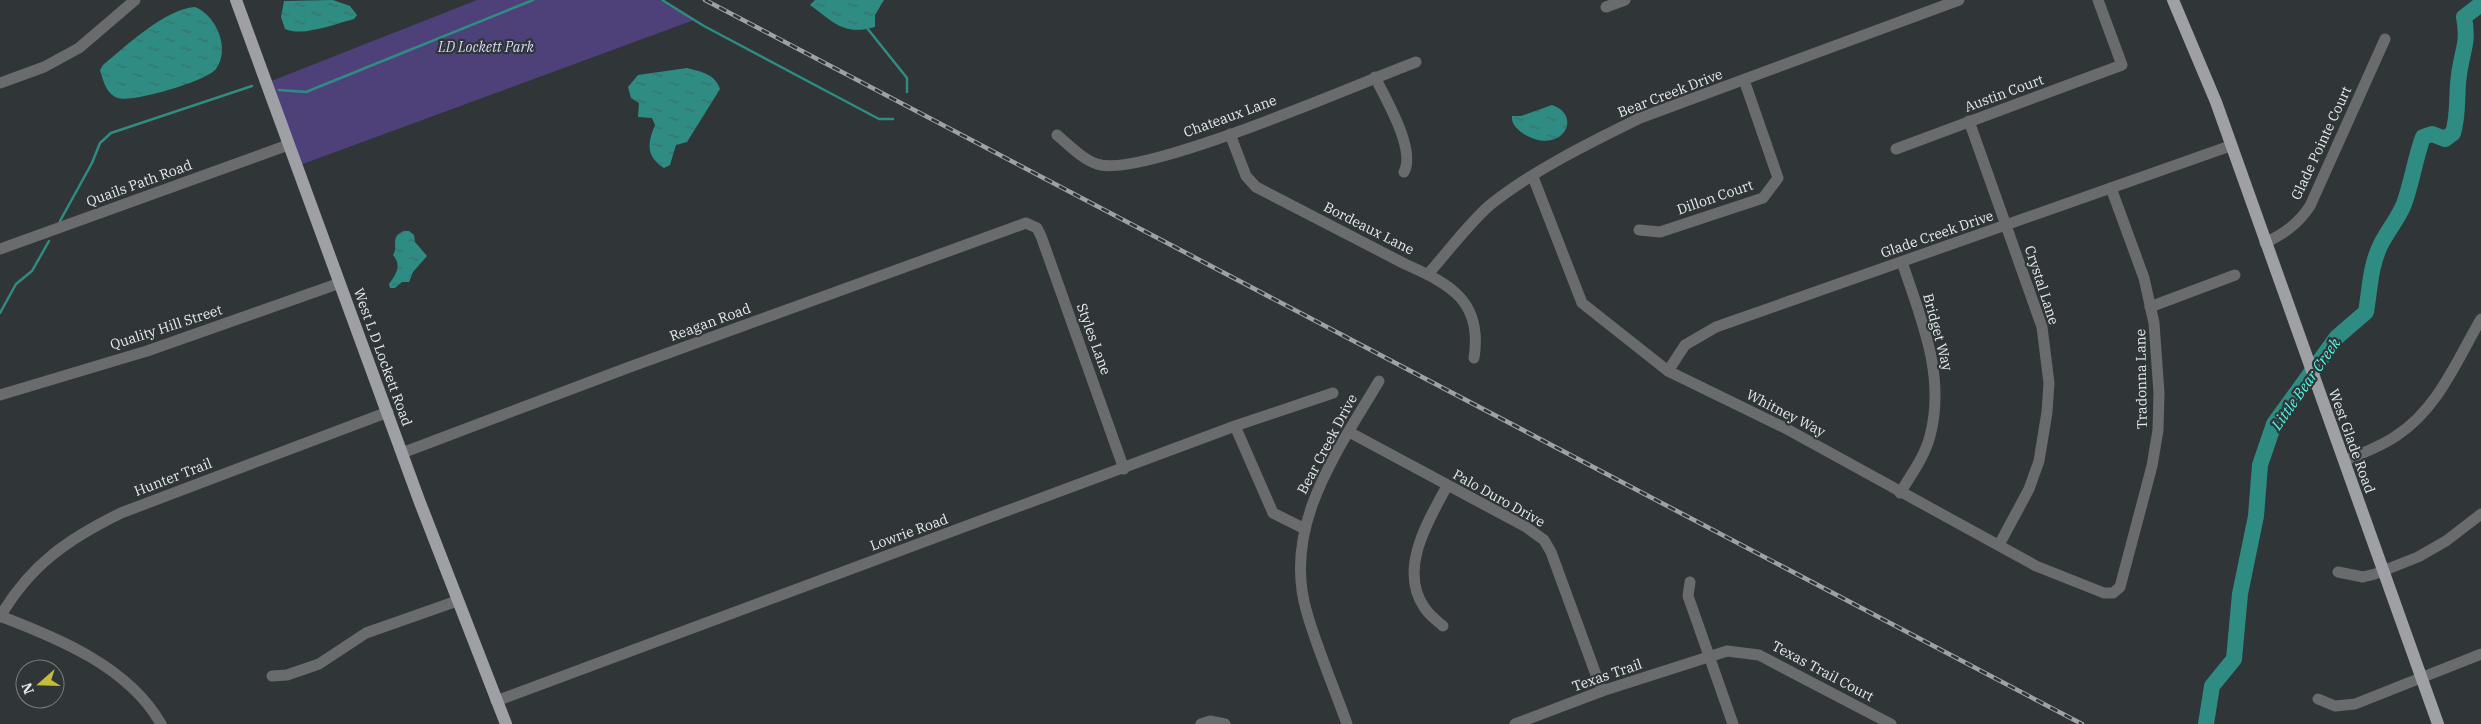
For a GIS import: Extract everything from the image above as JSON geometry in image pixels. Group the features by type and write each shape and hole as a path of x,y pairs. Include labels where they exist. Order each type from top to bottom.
{"main road":[{"name":"West L D Lockett Road","path":"236,0 457,601 506,724"},
{"name":"West Glade Road","path":"2172,0 2212,94 2438,724"}],"street":[{"path":"1606,7 1625,0"},
{"name":"Bear Creek Drive","path":"1428,274 1490,206 1533,177 1596,140 1640,118 1959,0"},
{"name":"Austin Court","path":"1896,149 2122,65 2098,0"},
{"path":"0,83 44,67 79,48 129,1"},
{"name":"Glade Pointe Court","path":"2265,243 2290,230 2300,221 2310,206 2385,39"},
{"name":"Chateaux Lane","path":"1057,135 1097,164 1120,166 1144,162 1230,134 1416,62"},
{"path":"1375,77 1408,152 1407,167 1404,172"},
{"name":"Dillon Court","path":"1639,230 1660,232 1762,198 1778,178 1744,80"},
{"name":"Crystal Lane","path":"1969,121 2042,327 2049,383 2047,412 2039,461 2029,489 1999,545"},
{"name":"Bordeaux Lane","path":"1230,134 1246,176 1256,187 1404,264 1428,274 1456,292 1469,309 1476,326 1474,358"},
{"name":"Quails Path Road","path":"0,249 288,145"},
{"name":"Glade Creek Drive","path":"1668,371 1685,345 1716,327 2230,146"},
{"name":"Whitney Way","path":"1533,177 1582,303 1668,371 1785,428 1900,493 2036,566 2084,587 2107,593"},
{"name":"Tradonna Lane","path":"2107,593 2117,591 2120,587 2152,466 2158,430 2156,349 2150,307 2144,278 2111,188"},
{"name":"Reagan Road","path":"402,453 1017,225 1028,224"},
{"name":"Styles Lane","path":"1028,224 1037,228 1041,236 1124,469"},
{"name":"Bridget Way","path":"1900,493 1922,456 1930,437 1937,386 1933,359 1902,262"},
{"path":"2150,307 2235,275"},
{"name":"Quality Hill Street","path":"0,395 147,351 340,283"},
{"path":"2344,461 2379,446 2415,421 2446,383 2481,319"},
{"name":"Bear Creek Drive","path":"1348,724 1306,612 1301,578 1304,528 1319,485 1379,381"},
{"name":"Lowrie Road","path":"496,701 1124,469 1235,426 1333,393"},
{"name":"Hunter Trail","path":"0,617 14,596 51,554 91,528 121,512 388,412"},
{"path":"1235,426 1273,513 1304,528"},
{"name":"Palo Duro Drive","path":"1349,432 1526,527 1544,540 1558,566 1602,691"},
{"path":"1444,626 1422,605 1418,593 1415,568 1420,539 1447,486"},
{"path":"2338,572 2363,577 2384,571 2418,557 2446,541 2481,514"},
{"path":"1690,582 1688,596 1733,724"},
{"path":"272,676 287,674 319,664 366,632 457,601"},
{"path":"0,617 44,633 88,657 138,694 154,712 161,724"},
{"name":"Texas Trail Court","path":"1709,658 1727,651 1759,655 1891,724"},
{"path":"2318,699 2343,706 2481,654"},
{"name":"Texas Trail","path":"1515,724 1602,691 1709,658"},
{"path":"1202,724 1210,721 1225,724"}],"green space":[{"name":"LD Lockett Park","path":"477,0 659,0 694,20 300,165 269,82"}],"water":[{"path":"333,0 350,6 357,15 354,19 310,31 301,32 285,29 281,17 284,1"},
{"path":"815,0 884,0 875,15 875,27 855,30 840,26 810,5"},
{"path":"195,7 209,17 219,34 222,52 216,69 199,79 169,90 126,99 114,96 106,86 100,70 103,65 159,21 183,9"},
{"path":"687,68 703,72 711,77 720,89 687,142 676,145 670,165 664,168 651,154 650,143 655,125 652,118 638,117 639,103 631,98 628,87 638,75"},
{"path":"1552,105 1562,110 1567,118 1564,133 1557,138 1547,141 1535,139 1521,132 1513,123 1512,116 1521,116"},
{"path":"409,231 414,235 415,242 427,256 413,272 409,282 402,282 395,288 390,288 389,284 396,274 398,266 393,255 396,239 399,233"}],"waterway":[{"path":"279,90 306,92 533,0"},
{"path":"662,0 704,26 879,119 893,119"},
{"name":"Little Bear Creek","path":"2206,724 2212,686 2234,659 2240,594 2256,516 2260,465 2274,424 2337,337 2366,312 2377,252 2404,204 2423,137 2432,134 2445,139 2453,133 2456,119 2458,82 2465,41 2464,17 2481,4"},
{"path":"867,28 907,78 907,92"},
{"path":"60,221 92,163 100,143 111,133 252,86"},
{"path":"0,313 16,284 32,271 49,241"}],"railway":[{"path":"705,0 2082,724"}]}
